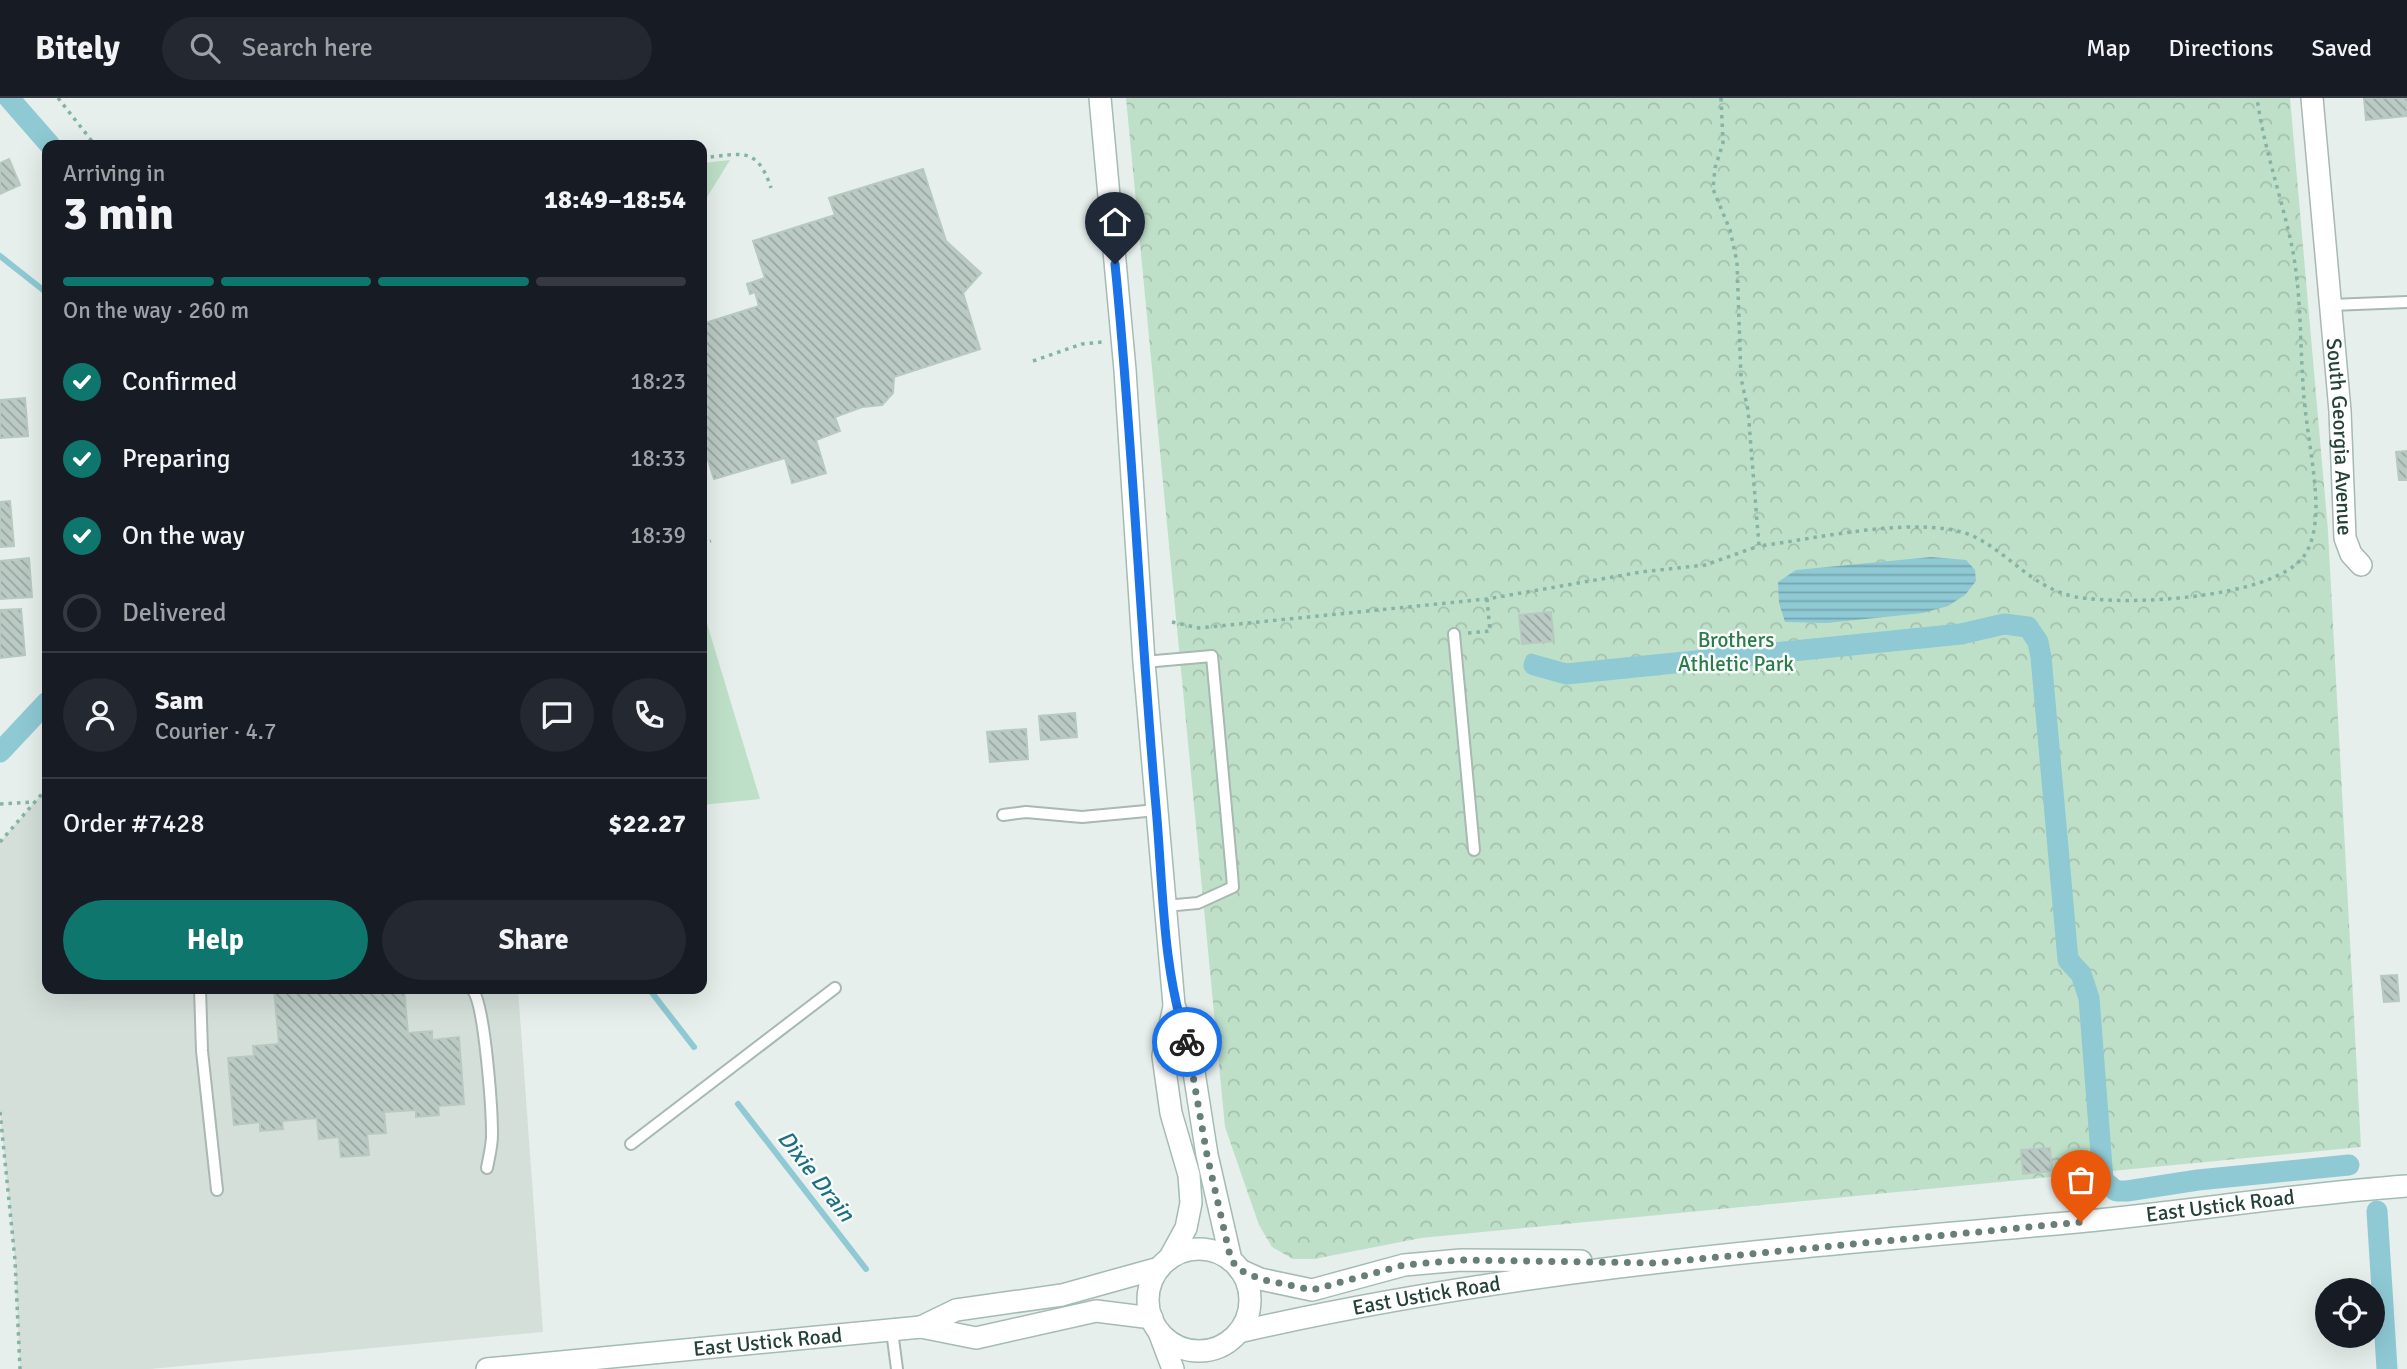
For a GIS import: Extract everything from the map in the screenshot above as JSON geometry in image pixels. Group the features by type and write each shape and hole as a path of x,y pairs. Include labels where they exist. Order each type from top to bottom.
{"main road":[{"path":"1100,98 1135,486 1144,662 1174,1004 1191,1053 1207,1155 1236,1265 1247,1281 1250,1307 1217,1369"},
{"name":"South Georgia Avenue","path":"2312,98 2340,411 2345,538 2351,554 2361,565"},
{"path":"1173,1369 1155,1324 1149,1292 1186,1228 1191,1203 1189,1175 1171,1113 1163,1056 1174,1004"},
{"name":"East Ustick Road","path":"1234,1336 1458,1288 1657,1263 2108,1219 2407,1186"},
{"path":"1164,1263 1181,1252 1207,1249 1236,1265"},
{"name":"East Ustick Road","path":"1236,1265 1272,1283 1312,1290 1404,1265 1461,1260 1657,1263"},
{"name":"East Ustick Road","path":"488,1369 921,1327 956,1310 1062,1295 1164,1263"},
{"name":"East Ustick Road","path":"921,1327 976,1338 1096,1311 1155,1324"},
{"path":"1155,1324 1178,1346 1191,1350 1205,1350 1234,1336"}],"lane":[{"path":"2331,304 2407,302"},
{"path":"1454,634 1474,850"},
{"path":"1144,662 1212,656 1233,887 1198,903 1165,906"},
{"path":"1003,815 1026,812 1082,817 1157,810"},
{"path":"631,1144 835,988"},
{"path":"200,994 202,1051 217,1190"},
{"path":"476,994 483,1028 493,1137 487,1168"},
{"path":"892,1331 897,1369"}],"path":[{"path":"58,98 91,140"},
{"path":"1721,98 1723,143 1715,168 1713,189 1730,230 1737,262 1741,378 1748,410 1759,546"},
{"path":"1172,622 1199,628 1487,599 1642,572 1704,565 1759,546 1905,527 1938,526 1979,539 2023,573 2049,588 2075,597 2102,600 2174,597 2248,588 2281,576 2304,556 2314,530 2316,505 2303,386 2298,288 2258,98"},
{"path":"707,158 735,155 757,159 764,167 771,188"},
{"path":"1033,360 1082,344 1122,341"},
{"path":"707,542 711,541"},
{"path":"1454,634 1490,631 1487,599"},
{"path":"0,842 42,793"},
{"path":"0,804 34,802"},
{"path":"0,1112 15,1260 20,1369"}],"shaded area":[{"path":"42,794 42,994 518,994 543,1332 150,1369 20,1369 15,1260 0,1112 0,842"}],"green space":[{"name":"Brothers Athletic Park","path":"1126,98 2290,98 2328,531 2361,1147 1421,1238 1314,1259 1293,1259 1272,1247 1259,1225 1225,1127"},
{"path":"730,160 707,197 707,162"},
{"path":"707,624 760,799 707,804"}],"water":[{"path":"1931,557 1966,560 1975,570 1976,581 1965,595 1948,606 1923,613 1827,623 1785,622 1779,603 1778,582 1796,570"}],"building":[{"path":"2364,98 2407,98 2407,116 2366,120"},
{"path":"9,159 20,185 0,194 0,163"},
{"path":"923,169 946,241 981,273 963,293 980,349 894,377 893,393 882,405 862,407 835,417 840,431 816,440 826,473 792,483 785,458 714,479 707,457 707,322 759,306 755,292 750,294 747,284 765,278 753,241 835,215 829,198"},
{"path":"25,398 28,436 0,438 0,400"},
{"path":"2407,451 2407,480 2399,480 2396,452"},
{"path":"10,501 14,546 0,547 0,502"},
{"path":"29,558 32,597 0,599 0,561"},
{"path":"21,609 25,655 0,658 0,610"},
{"path":"1551,612 1554,641 1522,644 1519,615"},
{"path":"1075,713 1077,737 1041,740 1039,716"},
{"path":"1026,729 1028,759 990,762 987,732"},
{"path":"2397,975 2399,1001 2384,1002 2381,976"},
{"path":"274,994 404,994 408,1033 432,1031 432,1040 459,1037 464,1104 438,1106 439,1115 416,1117 416,1110 384,1112 386,1133 367,1134 369,1155 341,1157 339,1137 319,1139 317,1118 282,1121 283,1129 260,1131 260,1122 234,1125 228,1058 254,1056 253,1046 279,1044"},
{"path":"2050,1148 2052,1171 2023,1174 2021,1150"}],"waterway":[{"path":"9,98 46,140"},
{"name":"Dixie Drain","path":"0,256 42,289"},
{"path":"1534,665 1566,674 1961,634 2004,624 2028,627 2038,642 2041,657 2068,960 2081,974 2089,998 2103,1180 2116,1191 2127,1191 2198,1180 2349,1165"},
{"path":"0,752 42,707"},
{"name":"Dixie Drain","path":"653,994 694,1047"},
{"name":"Dixie Drain","path":"738,1104 866,1269"},
{"path":"2377,1211 2387,1369"}],"way so far":[{"path":"1187,1042 1207,1155 1231,1260 1240,1270 1284,1286 1312,1290 1404,1265 1461,1260 1657,1263 1839,1243 2081,1222"}],"route":[{"path":"1115,264 1135,486 1144,662 1174,1004 1187,1042"}]}
